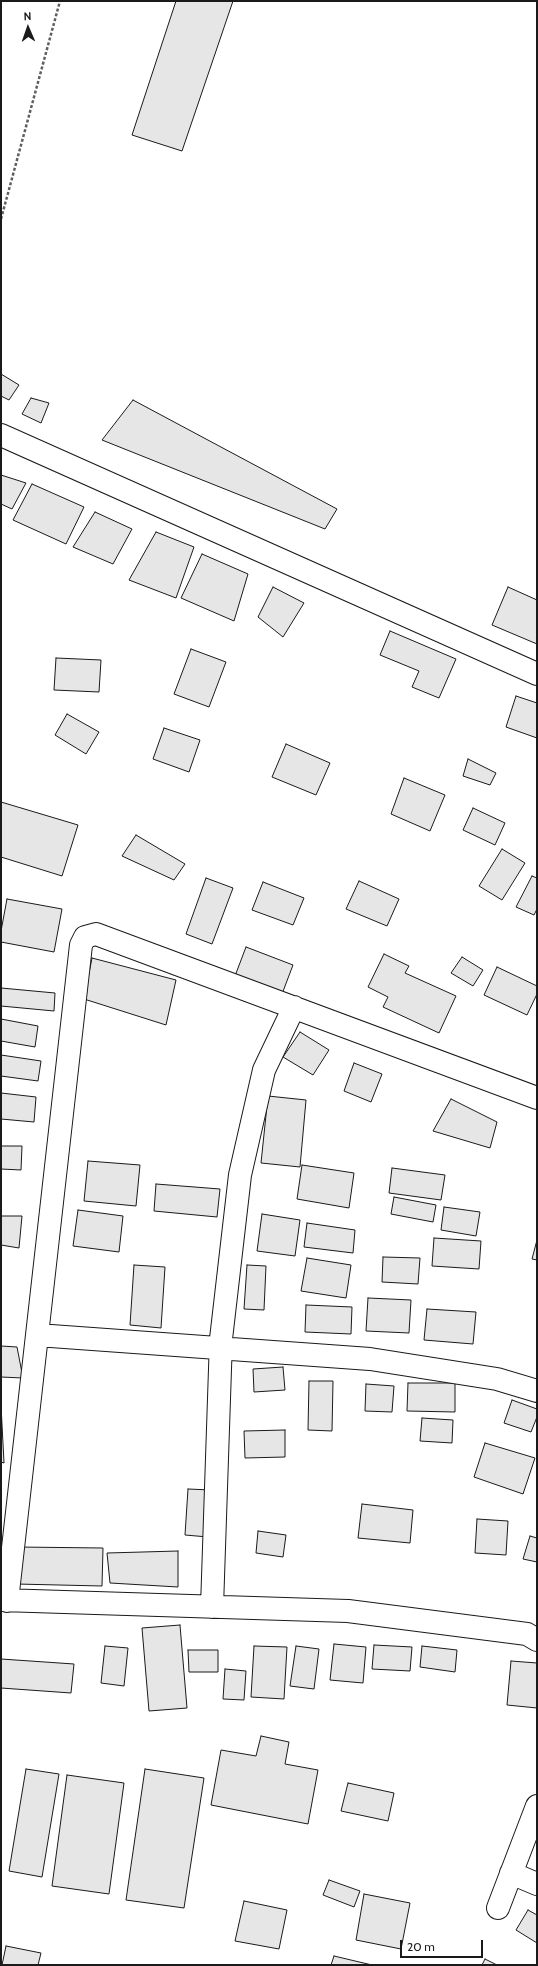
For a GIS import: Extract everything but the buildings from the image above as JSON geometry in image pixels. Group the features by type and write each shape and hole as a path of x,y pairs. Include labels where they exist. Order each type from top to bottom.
{"street":[{"path":"1,435 537,674"},
{"path":"537,1098 96,934 89,934 84,937 81,945 37,1335 4,1600 348,1611 527,1634 537,1640"},
{"path":"212,1607 221,1347 240,1175 264,1070 294,1008"},
{"path":"37,1335 221,1347 370,1360 497,1379 537,1391"},
{"path":"498,1908 537,1806"},
{"path":"511,1873 537,1884"}],"path":[{"path":"1,219 60,1"}]}
